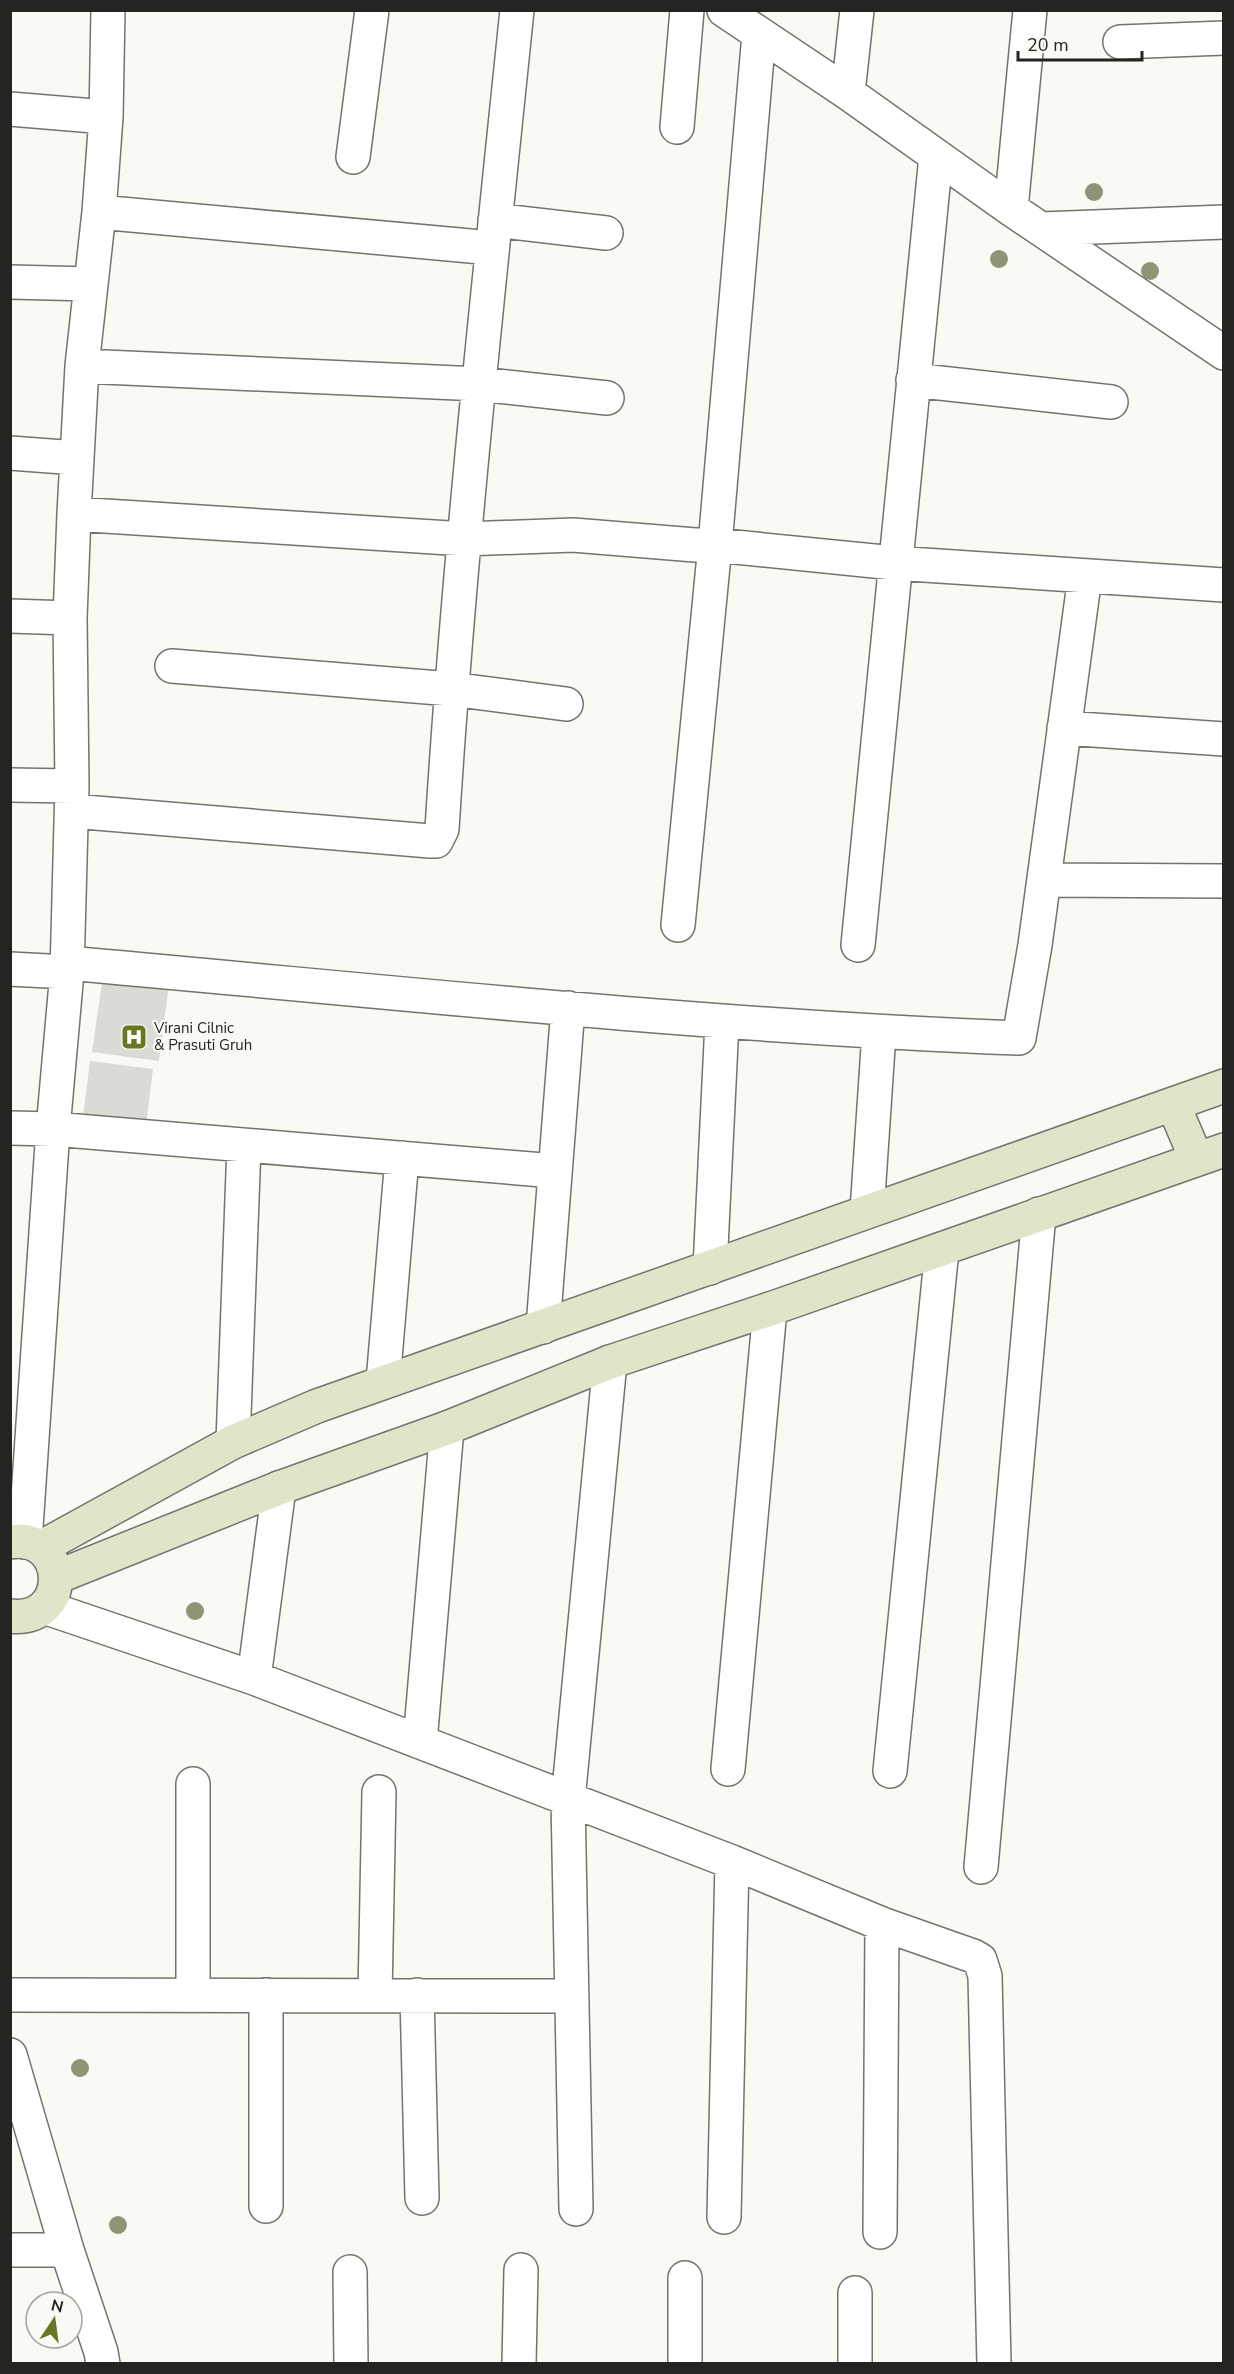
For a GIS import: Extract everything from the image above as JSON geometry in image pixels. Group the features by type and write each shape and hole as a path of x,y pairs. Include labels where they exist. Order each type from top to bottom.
{"street":[{"path":"25,1544 53,1129 67,967 72,799 70,618 74,514 82,366 99,212 106,117 108,10"},
{"path":"353,157 372,10"},
{"path":"10,785 72,799 436,841 442,830 451,689 517,10"},
{"path":"677,127 687,10"},
{"path":"724,10 1224,353"},
{"path":"848,93 857,10"},
{"path":"1011,209 1030,10"},
{"path":"678,925 715,545 759,34"},
{"path":"1120,42 1224,38"},
{"path":"10,109 106,117"},
{"path":"858,945 936,156"},
{"path":"99,212 494,234 606,233"},
{"path":"1042,229 1224,222"},
{"path":"10,282 91,284"},
{"path":"82,366 479,384 607,398"},
{"path":"913,380 1112,402"},
{"path":"10,453 77,458"},
{"path":"74,514 465,539 573,535 715,545 894,563 1224,585"},
{"path":"10,969 67,967 722,1022 879,1033 1019,1038 1044,880 1084,576"},
{"path":"10,616 70,618"},
{"path":"172,666 451,689 566,704"},
{"path":"1064,728 1224,739"},
{"path":"1044,880 1224,880"},
{"path":"543,1327 568,1008"},
{"path":"710,1268 722,1022"},
{"path":"867,1211 879,1033"},
{"path":"25,1544 233,1442 316,1406 1224,1086"},
{"path":"57,1577 279,1488 447,1428 610,1362 770,1309 1210,1154 1173,1104"},
{"path":"10,1128 53,1129 555,1171"},
{"path":"233,1442 244,1145"},
{"path":"383,1382 402,1158"},
{"path":"981,1867 1039,1214"},
{"path":"890,1771 942,1249"},
{"path":"728,1769 770,1309"},
{"path":"576,2209 568,1800 610,1362"},
{"path":"420,1742 447,1428"},
{"path":"254,1678 279,1488"},
{"path":"10,1616 21,1617 33,1614 44,1607 56,1588 57,1577 54,1566 25,1544"},
{"path":"44,1607 254,1678 732,1862 882,1924 980,1960 984,1967 994,2364"},
{"path":"193,1784 193,1995"},
{"path":"375,1995 379,1792"},
{"path":"724,2217 732,1862"},
{"path":"880,2232 882,1924"},
{"path":"10,1995 572,1996"},
{"path":"266,1995 266,2206"},
{"path":"417,1995 422,2198"},
{"path":"11,2058 103,2364"},
{"path":"10,2250 67,2250"},
{"path":"519,2364 521,2270"},
{"path":"350,2272 351,2364"},
{"path":"685,2278 685,2364"},
{"path":"855,2293 855,2364"}],"building":[{"path":"103,976 169,984 159,1061 92,1052"},
{"path":"90,1061 153,1069 145,1133 82,1125"}],"place":[{"name":"Virani Cilnic & Prasuti Gruh","path":"134,1037"}]}
